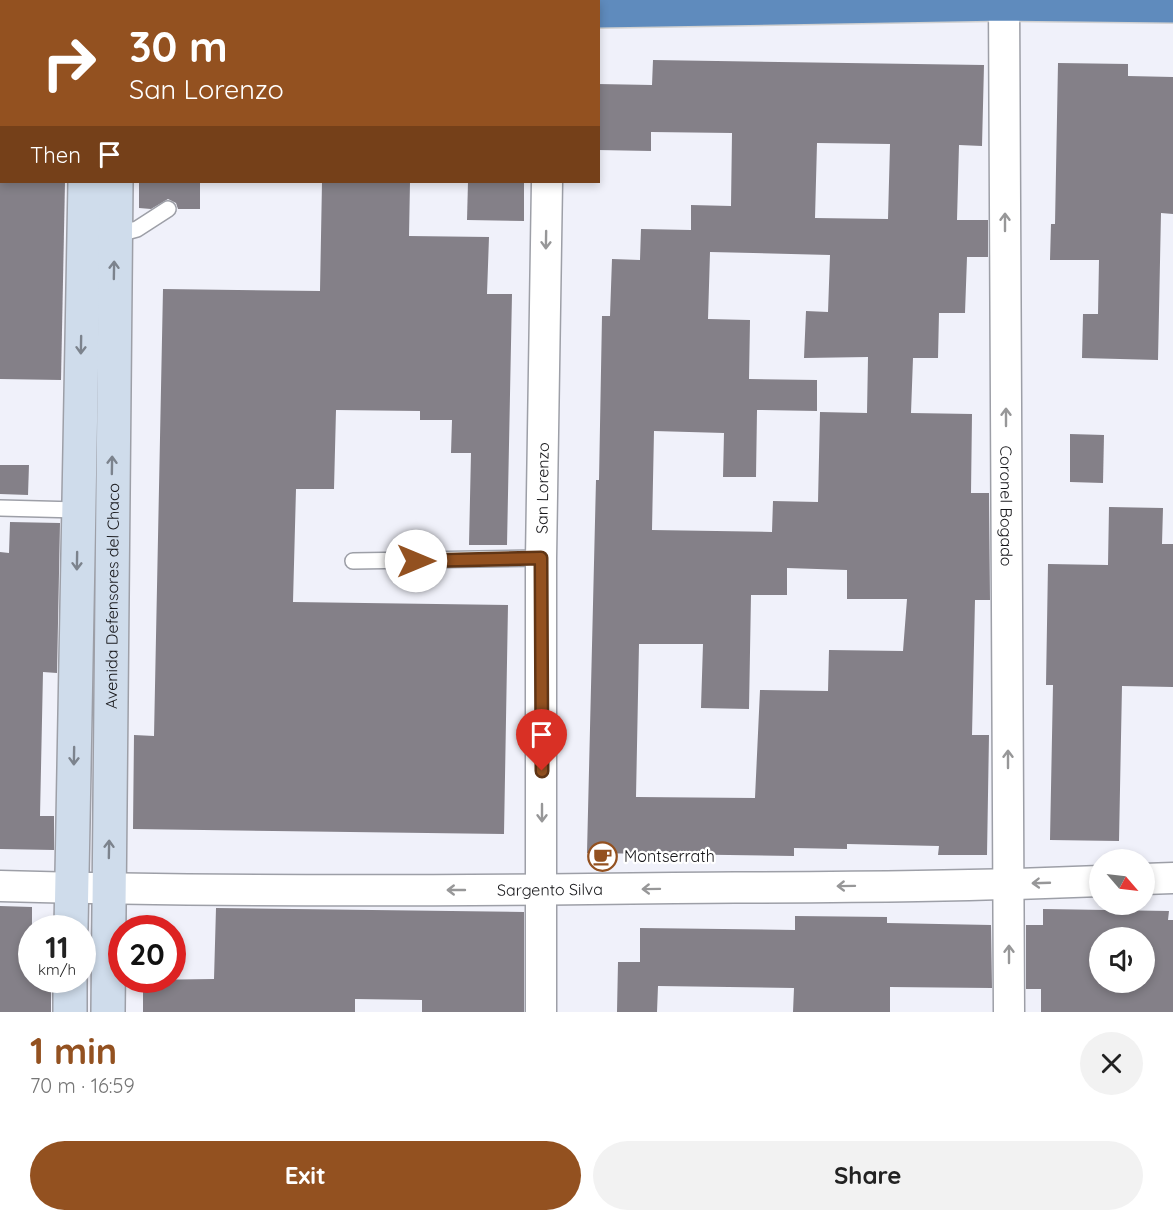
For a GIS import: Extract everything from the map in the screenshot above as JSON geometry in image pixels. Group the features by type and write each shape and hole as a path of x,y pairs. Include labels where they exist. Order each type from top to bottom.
{"highway":[{"path":"600,11 1004,2 1173,6"}],"street":[{"name":"Coronel Bogado","path":"1004,2 1009,1012"},
{"name":"Avenida Defensores del Chaco","path":"71,915 84,183"},
{"name":"Avenida Defensores del Chaco","path":"108,1012 116,183"},
{"name":"San Lorenzo","path":"541,1012 541,558 547,183"},
{"path":"1155,879 1173,878"},
{"name":"Sargento Silva","path":"0,886 108,889 542,890 1009,885 1089,881"},
{"path":"70,993 70,1012"}],"lane":[{"path":"115,236 137,229 168,209"},
{"path":"0,508 78,510"},
{"path":"353,561 541,558"}],"building":[{"path":"653,60 984,65 982,146 959,145 957,220 988,220 988,257 967,257 965,313 939,313 938,358 913,358 911,413 972,414 971,493 989,493 990,600 975,600 972,735 989,735 987,855 938,855 939,846 847,844 847,849 794,848 794,856 587,853 602,316 610,316 612,259 640,260 641,229 691,230 691,205 731,206 732,133 651,132 651,151 600,150 600,84 652,85","holes":["817,143 890,144 888,219 815,218","710,252 830,255 828,312 806,311 804,358 868,357 867,413 820,412 818,502 773,501 772,532 652,530 654,431 724,433 723,477 756,477 757,410 817,411 817,380 749,379 750,320 708,319","787,568 847,570 847,599 907,599 903,651 829,650 828,691 760,690 755,798 636,797 639,644 703,644 701,708 749,709 751,595 787,595"]},
{"path":"1058,63 1128,64 1128,76 1173,77 1173,214 1161,213 1158,360 1082,358 1083,314 1098,314 1099,260 1050,260 1051,224 1055,224"},
{"path":"0,183 65,183 61,380 0,379"},
{"path":"139,183 200,183 200,209 178,209 176,203 168,199 151,209 139,208"},
{"path":"322,183 410,183 409,236 489,237 487,294 512,294 507,545 469,545 471,453 451,453 452,420 420,420 420,411 336,410 334,489 296,489 293,602 508,605 504,834 133,829 134,735 154,736 163,289 320,291"},
{"path":"468,183 524,183 524,221 467,220"},
{"path":"1070,434 1104,435 1103,483 1070,482"},
{"path":"0,465 29,465 28,495 0,494"},
{"path":"1109,507 1163,508 1162,544 1173,544 1173,687 1122,686 1119,841 1050,840 1053,685 1046,685 1048,564 1108,565"},
{"path":"10,522 60,523 57,673 43,672 40,816 54,816 54,850 0,849 0,552 9,553"},
{"path":"0,906 32,907 32,915 18,915 18,993 51,993 51,1012 0,1012"},
{"path":"216,908 524,912 524,1012 422,1012 422,1000 355,999 355,1012 143,1012 143,993 186,993 186,979 214,979"},
{"path":"1043,909 1089,910 1089,915 1155,915 1155,911 1169,911 1168,920 1173,920 1173,1012 1041,1012 1041,989 1026,989 1026,925 1043,925"},
{"path":"795,916 887,917 887,923 991,925 992,988 890,987 890,1012 793,1012 794,988 658,986 657,1012 617,1012 618,962 640,962 640,928 795,930"}],"place":[{"name":"Montserrath","path":"603,856"}],"route":[{"path":"416,561 499,561 541,558 542,771"}]}
